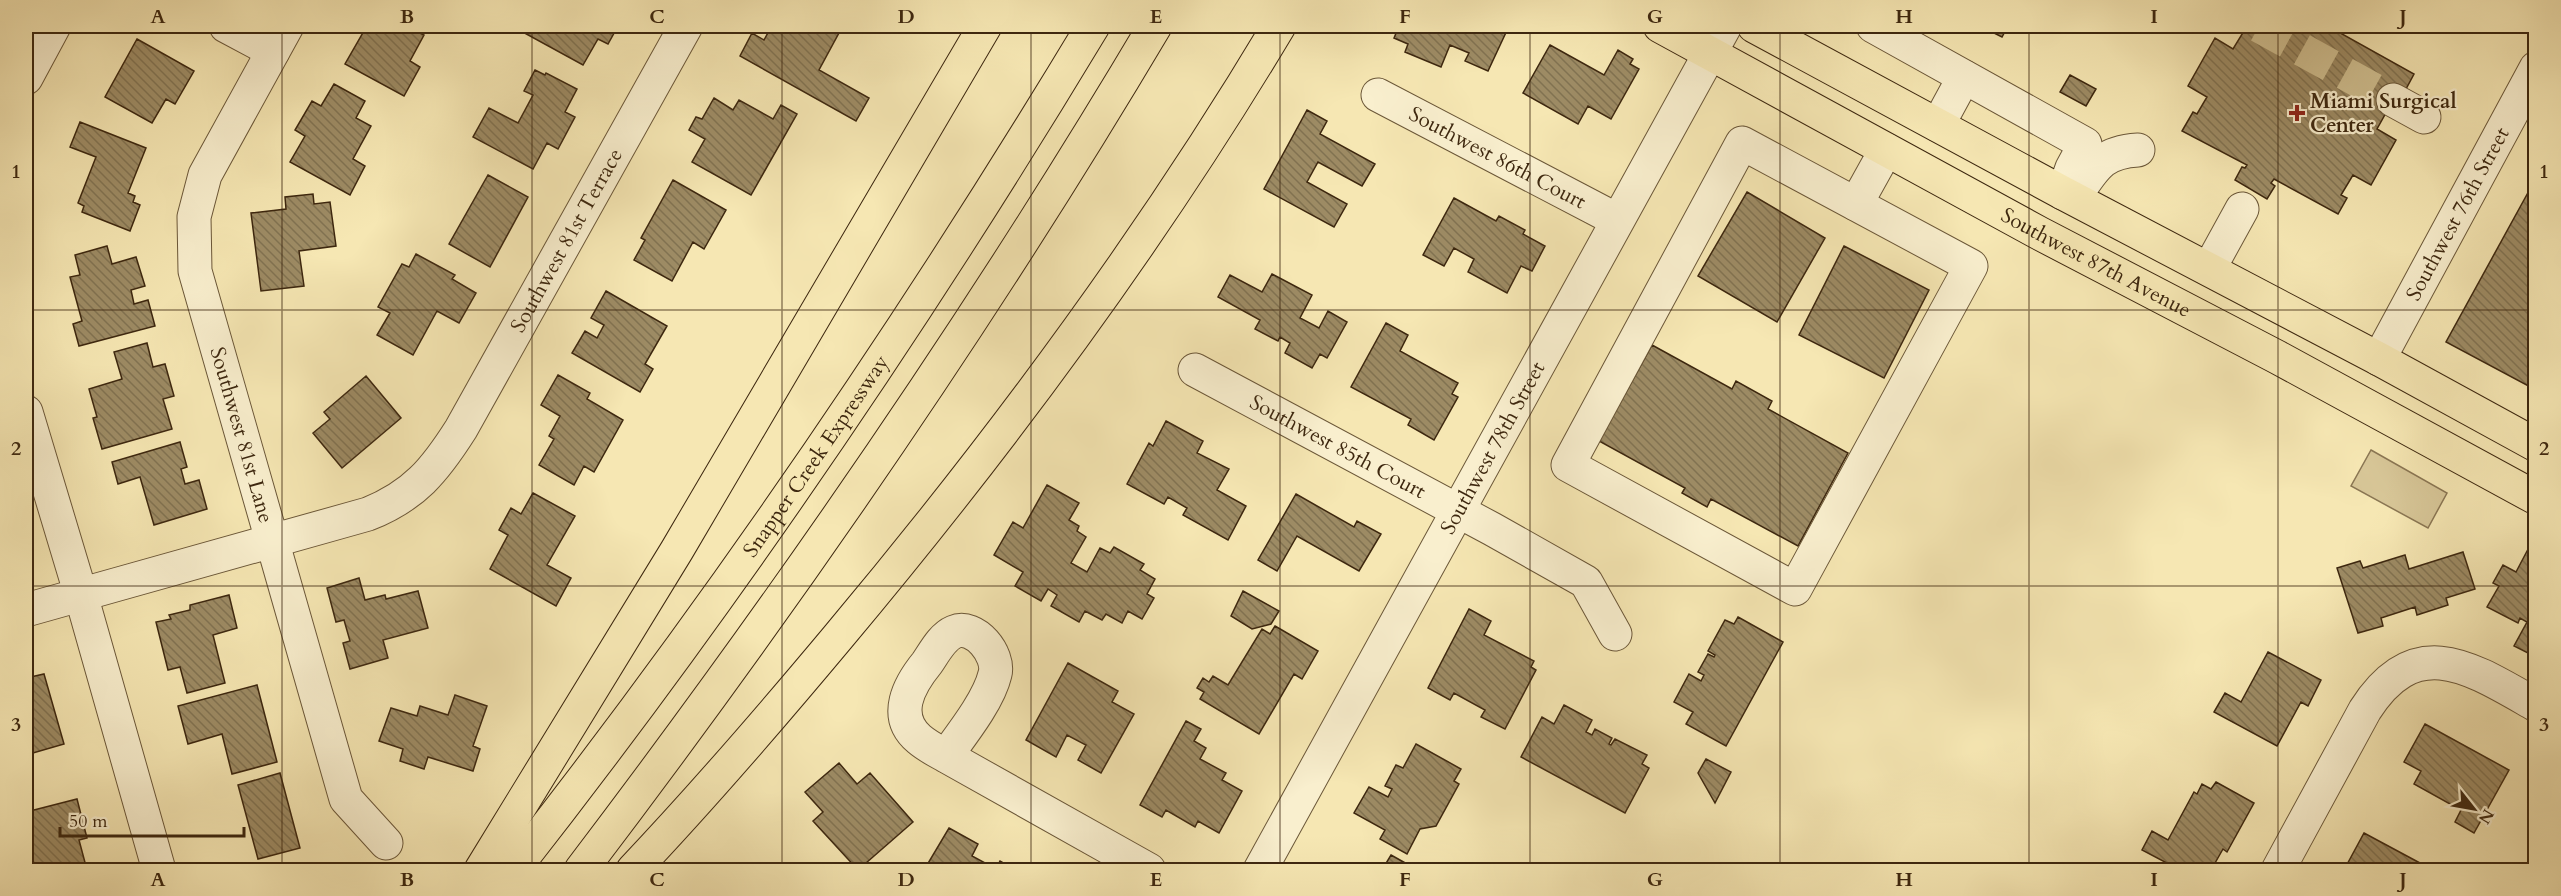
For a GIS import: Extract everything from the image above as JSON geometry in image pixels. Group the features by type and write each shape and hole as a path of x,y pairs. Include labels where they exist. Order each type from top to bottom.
{"main road":[{"path":"481,870 677,550 985,26"},
{"name":"Snapper Creek Expressway","path":"513,870 688,638 843,418 992,191 1094,26"},
{"path":"581,870 766,621 934,379 1109,104 1155,26"},
{"path":"633,870 822,656 905,557 1010,422 1192,165 1279,26"},
{"name":"Southwest 87th Avenue","path":"1660,26 1718,39 1886,150 2535,498"},
{"path":"1754,26 2068,196 2379,358 2535,445"},
{"path":"2039,233 2068,196"},
{"path":"2356,400 2379,358"}],"street":[{"path":"26,78 54,26"},
{"path":"226,26 280,38"},
{"name":"Southwest 81st Terrace","path":"26,610 368,514 394,502 422,481 446,453 686,26"},
{"path":"1873,26 2085,144 2072,168 2068,196"},
{"name":"Southwest 81st Lane","path":"280,38 205,176 194,217 195,271 346,799 386,843"},
{"name":"Southwest 78th Street","path":"1260,870 1718,39"},
{"name":"Southwest 76th Street","path":"2379,358 2535,68"},
{"path":"1938,125 1964,77"},
{"name":"Southwest 86th Court","path":"1378,95 1617,220"},
{"path":"2393,100 2424,117"},
{"path":"1742,143 1856,204 1971,266 1795,589 1568,465 1742,143"},
{"path":"1856,204 1886,150"},
{"path":"2068,196 2102,160 2122,151 2138,150"},
{"path":"2209,269 2242,208"},
{"name":"Southwest 85th Court","path":"1195,370 1458,510 1586,582 1615,634"},
{"path":"26,412 159,870"},
{"path":"2278,870 2365,710 2373,697 2395,674 2418,665 2451,663 2535,705"},
{"path":"946,756 1149,870"}],"shaded area":[{"path":"2371,450 2447,493 2428,528 2351,486"}],"building":[{"path":"358,26 407,26 424,35 410,61 420,67 404,96 345,64 365,29"},
{"path":"522,26 618,26 608,44 598,39 583,65 519,30"},
{"path":"769,26 830,26 840,31 819,70 869,98 856,121 740,56 752,33 764,40 771,27"},
{"path":"1399,26 1509,26 1488,71 1465,61 1469,53 1450,45 1441,67 1405,52 1408,44 1394,38"},
{"path":"1980,26 2008,26 2002,37"},
{"path":"2247,26 2347,26 2342,34 2414,74 2406,89 2401,86 2377,129 2396,140 2371,185 2353,175 2341,195 2347,198 2338,214 2274,179 2271,183 2275,186 2267,199 2235,180 2242,167 2245,168 2247,165 2182,131 2193,112 2197,114 2207,97 2188,86 2215,38 2233,49"},
{"path":"137,39 194,71 175,104 166,99 152,123 105,97"},
{"path":"1550,45 1604,75 1618,50 1633,59 1630,64 1639,69 1611,119 1588,106 1578,124 1523,93"},
{"path":"535,70 545,75 546,73 577,89 565,112 575,117 558,149 547,143 533,169 473,137 489,108 518,123 533,95 524,91"},
{"path":"2070,75 2096,89 2086,106 2060,92"},
{"path":"334,84 365,101 356,118 371,126 353,159 365,166 350,195 290,162 305,136 295,130 312,101 321,106"},
{"path":"714,98 733,110 739,100 773,119 781,105 797,114 751,195 692,162 705,139 689,130 696,117 702,119"},
{"path":"1307,110 1327,121 1320,134 1375,164 1362,186 1318,162 1307,182 1347,204 1334,227 1264,189"},
{"path":"80,122 146,148 128,193 135,196 133,202 140,205 130,231 82,212 84,206 78,203 96,157 70,147"},
{"path":"488,175 528,197 490,267 449,244"},
{"path":"2536,178 2536,390 2446,342"},
{"path":"673,180 726,210 704,249 693,242 672,281 634,260 645,240 641,238"},
{"path":"1747,192 1825,238 1777,322 1698,276"},
{"path":"313,194 314,204 330,202 336,246 299,251 304,286 261,291 251,213 286,209 285,197"},
{"path":"1454,198 1496,221 1499,216 1525,230 1523,234 1545,246 1532,271 1521,266 1507,293 1468,272 1474,259 1454,248 1444,266 1423,255"},
{"path":"107,246 112,264 136,257 145,286 131,290 134,304 148,300 155,326 79,346 73,324 82,321 70,277 80,275 75,255"},
{"path":"1844,246 1929,290 1884,378 1799,335"},
{"path":"416,254 455,275 452,279 476,293 459,323 437,311 413,355 377,335 390,313 378,307 402,264 409,267"},
{"path":"1272,274 1312,295 1300,318 1319,328 1328,311 1347,322 1327,358 1320,354 1312,368 1285,353 1290,343 1280,337 1278,341 1255,329 1260,320 1218,297 1230,275 1262,292"},
{"path":"606,291 667,326 645,364 653,369 640,392 572,353 585,331 597,338 604,325 591,318"},
{"path":"1386,323 1408,335 1400,351 1458,383 1452,394 1458,397 1434,440 1408,425 1411,419 1351,387"},
{"path":"147,343 153,367 165,364 174,396 163,399 172,429 102,449 93,418 97,417 89,389 122,379 114,352"},
{"path":"1652,345 1732,389 1736,381 1772,401 1768,409 1848,453 1798,546 1711,499 1707,507 1682,493 1685,488 1599,441"},
{"path":"558,375 590,393 587,399 623,420 594,472 584,466 574,485 539,465 554,439 549,436 560,416 541,405"},
{"path":"366,376 401,418 342,468 313,433 330,419 324,412"},
{"path":"1166,421 1203,441 1197,453 1229,469 1217,490 1246,506 1228,540 1183,515 1187,508 1168,497 1164,504 1127,484 1149,443 1153,446"},
{"path":"180,442 187,467 181,469 185,484 199,480 207,509 154,525 140,477 118,484 112,462"},
{"path":"1047,485 1079,503 1069,520 1079,526 1077,531 1086,537 1071,563 1087,572 1100,548 1110,553 1114,547 1144,564 1140,570 1155,579 1147,594 1154,598 1142,619 1128,611 1122,623 1106,614 1102,620 1085,611 1079,622 1051,606 1057,595 1048,589 1041,601 1015,586 1023,572 994,555 1013,522 1023,528"},
{"path":"533,493 575,516 547,565 571,578 556,606 490,569 508,535 499,530 511,508 521,514"},
{"path":"1296,494 1354,527 1357,521 1381,534 1359,571 1297,536 1277,571 1258,560"},
{"path":"2536,534 2536,657 2514,646 2527,622 2520,618 2518,623 2487,607 2499,586 2493,583 2503,565 2516,572"},
{"path":"2463,552 2475,589 2446,598 2448,605 2417,615 2415,607 2381,618 2383,626 2358,633 2337,568 2360,561 2363,568 2405,555 2409,569"},
{"path":"359,578 365,600 385,595 386,599 418,591 428,628 383,640 388,658 350,669 343,643 350,641 344,620 336,622 327,588"},
{"path":"1243,591 1279,611 1271,624 1252,629 1231,616"},
{"path":"229,595 237,628 213,635 225,683 187,693 180,667 168,670 156,622 171,619 169,615 190,610 190,605"},
{"path":"1469,609 1491,621 1484,635 1534,661 1531,667 1536,670 1505,729 1481,717 1485,710 1454,693 1450,700 1428,688"},
{"path":"1738,617 1783,642 1726,746 1686,724 1693,712 1674,702 1689,674 1701,681 1704,675 1698,672 1708,654 1714,657 1715,655 1708,651 1725,620 1734,624"},
{"path":"1275,626 1318,651 1302,679 1294,674 1259,734 1200,699 1204,692 1197,688 1203,678 1209,682 1213,676 1228,685 1262,629 1270,634"},
{"path":"2268,652 2321,680 2308,706 2301,702 2277,746 2214,712 2225,693 2241,702"},
{"path":"1068,663 1118,691 1112,702 1134,714 1101,773 1078,760 1086,745 1067,735 1056,757 1026,740"},
{"path":"44,674 64,744 26,755 26,678"},
{"path":"257,685 277,762 232,774 222,734 188,744 178,706"},
{"path":"455,695 487,706 473,746 480,749 473,771 428,757 424,769 400,761 403,749 379,741 391,708 417,716 420,706 448,715"},
{"path":"1564,705 1592,720 1586,732 1592,735 1595,729 1612,738 1609,744 1611,745 1615,739 1647,755 1642,764 1649,768 1625,813 1521,757 1542,717 1554,724"},
{"path":"1186,721 1201,729 1194,741 1206,748 1200,759 1226,773 1222,780 1242,791 1219,833 1198,821 1195,827 1166,810 1162,817 1140,805"},
{"path":"2425,724 2509,770 2474,833 2455,822 2461,810 2414,784 2421,771 2404,762"},
{"path":"1416,744 1461,769 1454,781 1459,784 1436,826 1420,829 1407,854 1380,839 1385,830 1354,813 1369,787 1388,797 1392,789 1385,786 1396,765 1403,768"},
{"path":"1706,759 1731,772 1715,803 1698,773"},
{"path":"839,763 857,784 870,773 913,822 858,870 813,821 823,812 805,792"},
{"path":"280,773 300,848 258,859 238,785"},
{"path":"2216,782 2254,803 2227,852 2223,849 2211,870 2180,870 2142,850 2152,831 2168,840 2194,792 2197,794 2202,784 2211,789"},
{"path":"77,799 87,838 79,840 87,870 31,870 26,848 26,822 29,821 26,812"},
{"path":"949,828 978,844 972,856 996,869 1000,861 1016,870 924,870"},
{"path":"2364,833 2433,870 2344,870"},
{"path":"1391,855 1416,869 1394,870 1385,865"},
{"path":"1621,864 1623,870 1600,870"},
{"path":"1641,865 1642,870 1623,870"}],"tunnel":[{"path":"2259,26 2393,100"}],"place":[{"name":"Miami Surgical Center","path":"2297,113"}]}
